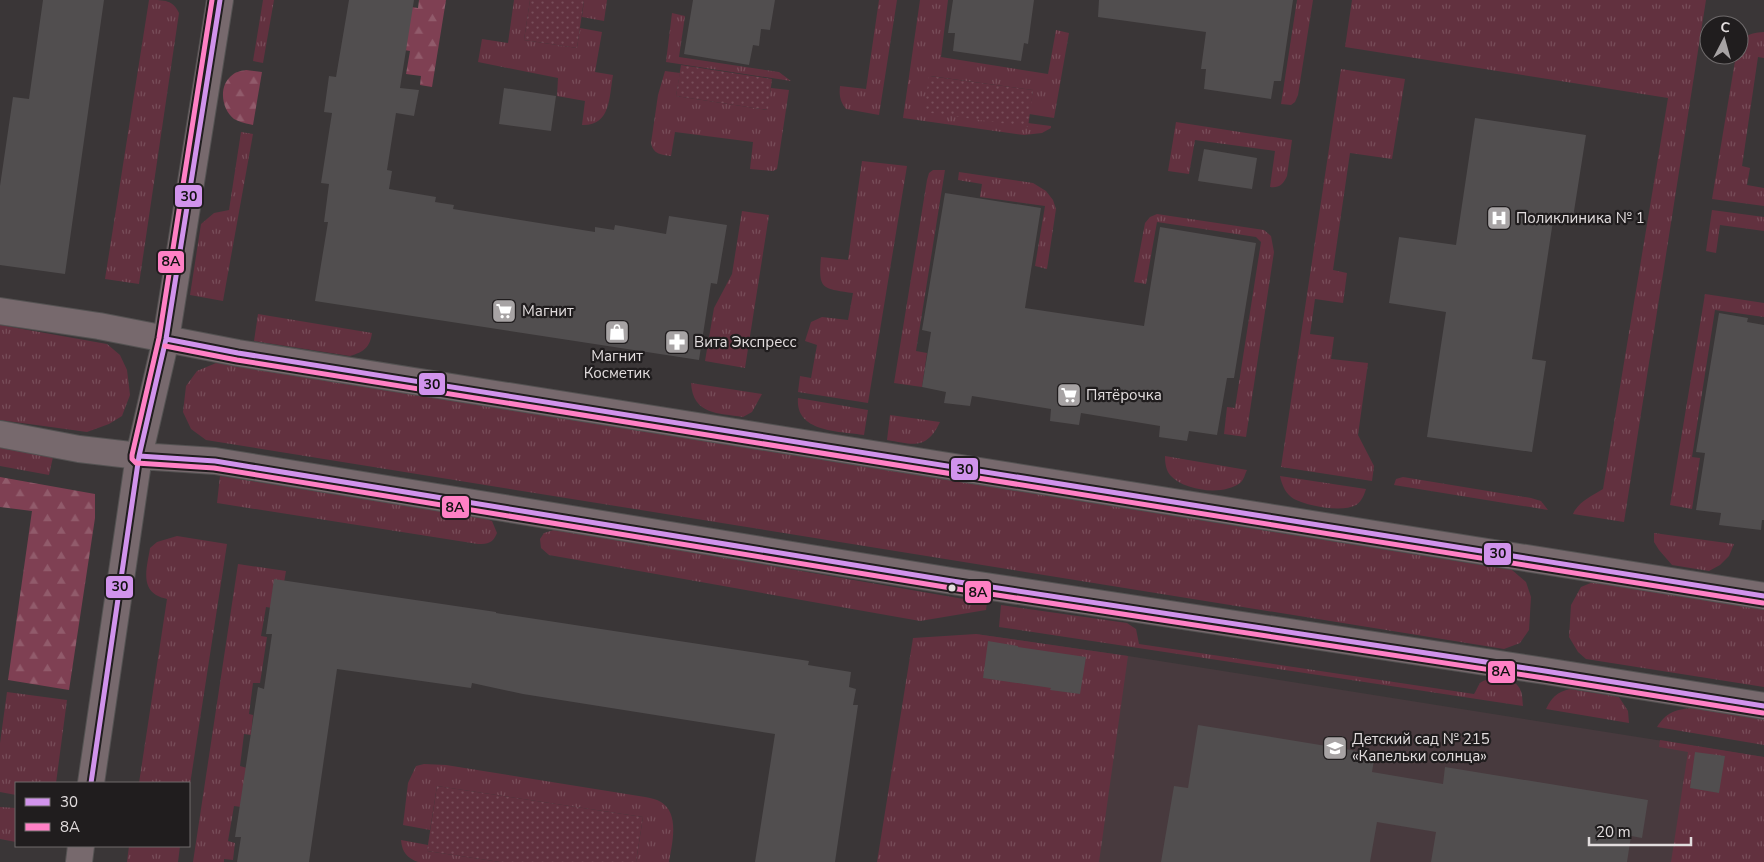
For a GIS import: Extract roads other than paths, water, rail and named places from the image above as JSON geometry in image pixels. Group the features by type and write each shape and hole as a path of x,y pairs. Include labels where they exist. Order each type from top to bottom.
{"street":[{"path":"91,782 139,456 166,339 220,0"},
{"path":"0,311 99,326 248,355 1764,596"},
{"path":"0,434 79,449 225,463 952,581 1764,706"},
{"path":"79,862 81,847"}],"place":[{"name":"Поликлиника № 1","path":"1499,218"},
{"name":"Магнит","path":"504,311"},
{"name":"Магнит Косметик","path":"617,332"},
{"name":"Вита Экспресс","path":"677,342"},
{"name":"Пятёрочка","path":"1069,395"},
{"name":"Детский сад № 215 «Капельки солнца»","path":"1335,748"}]}
